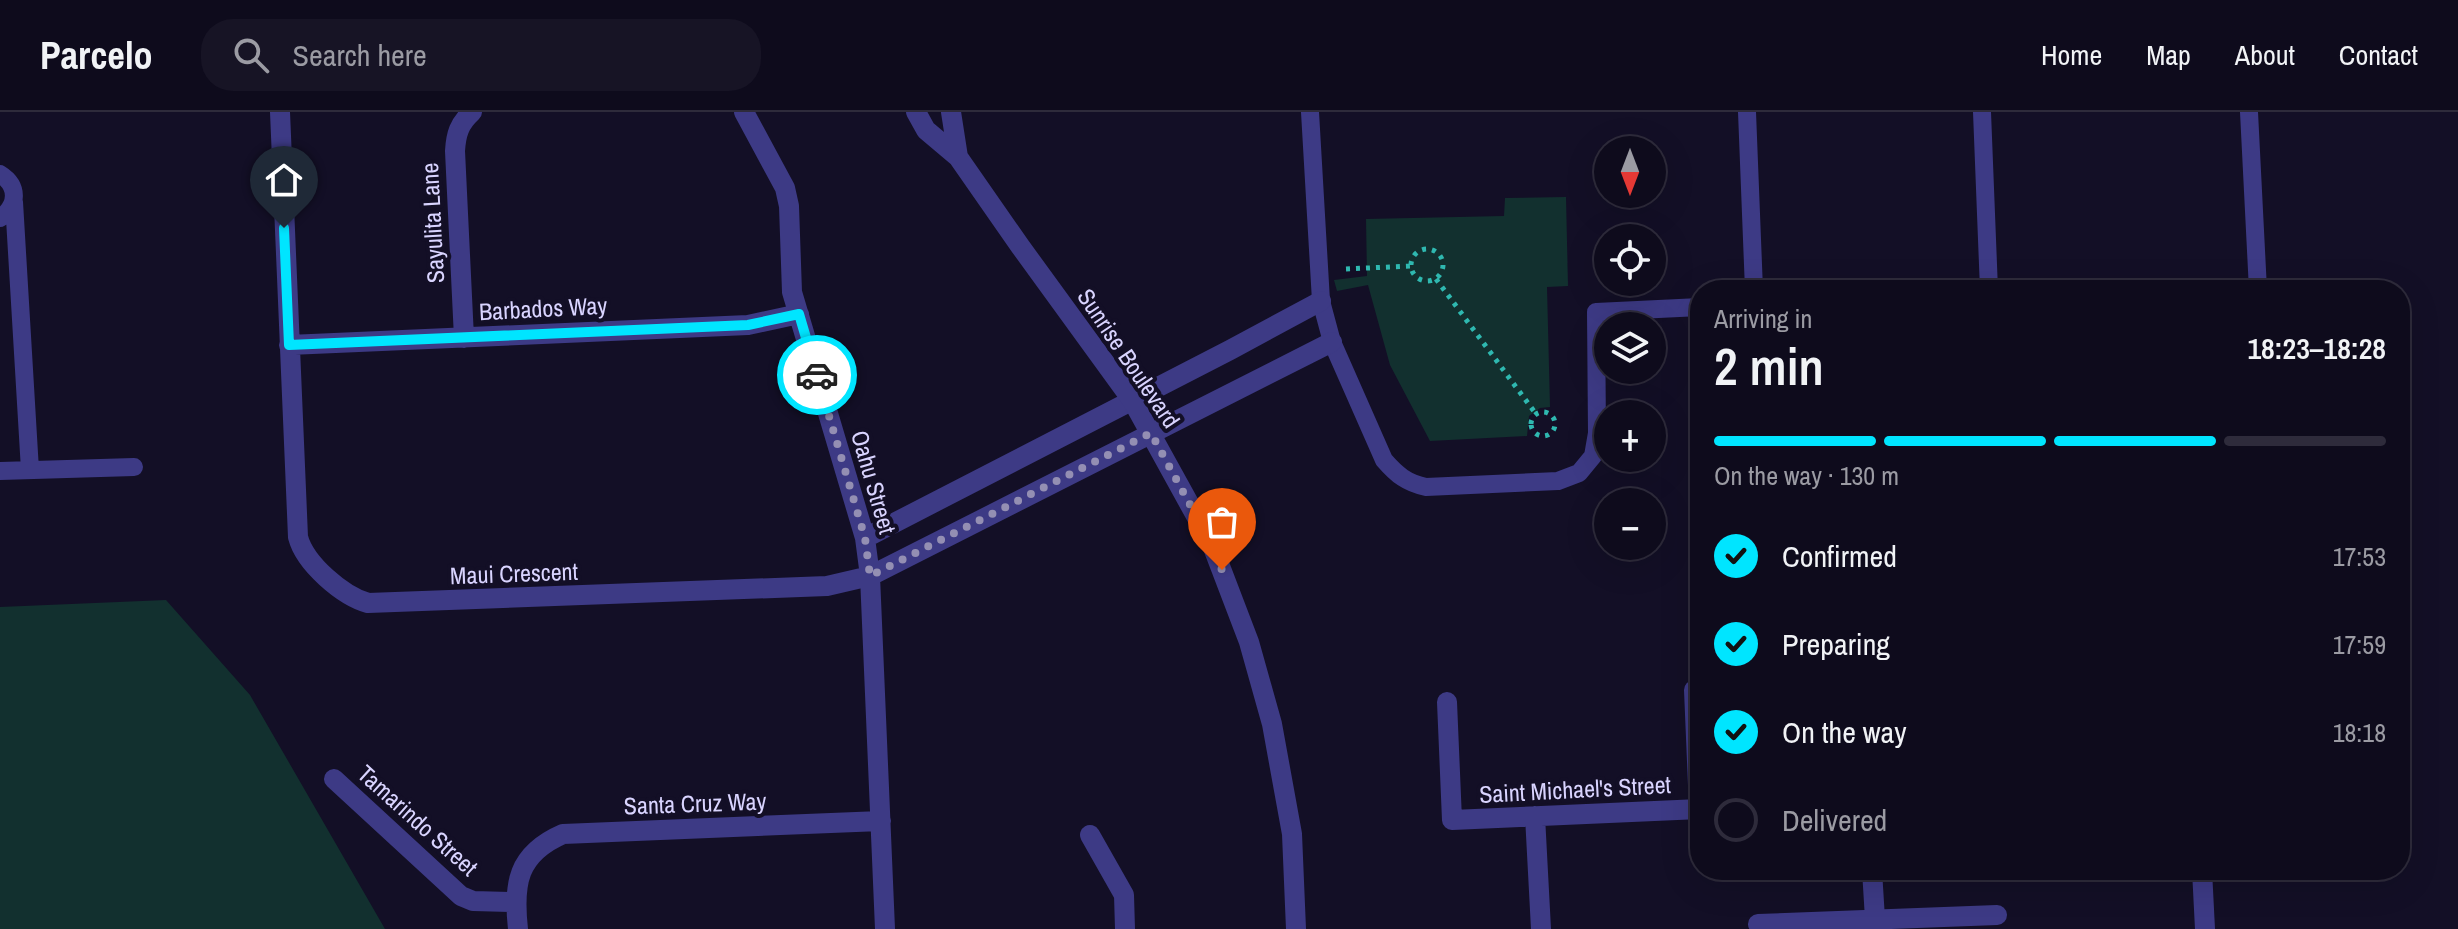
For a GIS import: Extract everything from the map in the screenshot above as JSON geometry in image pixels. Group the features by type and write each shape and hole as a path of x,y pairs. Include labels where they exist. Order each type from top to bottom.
{"street":[{"name":"Maui Crescent","path":"280,112 298,537 310,560 356,600 379,604 827,586 870,576 1332,342"},
{"name":"Sayulita Lane","path":"464,338 455,151 456,133 472,112"},
{"name":"Oahu Street","path":"744,112 785,188 789,206 792,292 865,538 870,576 885,929"},
{"name":"Sunrise Boulevard","path":"916,112 926,130 958,157 1132,400 1212,545 1249,642 1272,724 1292,834 1296,929"},
{"name":"Sunrise Boulevard","path":"951,112 958,157"},
{"path":"865,538 1321,301"},
{"name":"Barbados Way","path":"289,345 748,325 799,314"},
{"name":"Saint Michael's Street","path":"1447,702 1452,820 1690,809"},
{"name":"Tamarindo Street","path":"334,779 461,896 473,901 515,902"},
{"path":"1535,816 1541,929"},
{"name":"Santa Cruz Way","path":"515,902 517,880 524,866 536,850 563,834 881,821"},
{"path":"1090,835 1124,895 1125,929"},
{"path":"1873,880 1875,919"},
{"path":"2203,880 2205,929"},
{"path":"515,902 518,929"},
{"path":"1758,924 1997,915"}],"lane":[{"path":"1310,112 1321,301 1332,342 1384,460 1396,474 1410,483 1426,487 1558,481 1579,473 1593,456 1597,433 1596,312 1690,307"},
{"path":"1747,112 1754,280"},
{"path":"1982,112 1989,280"},
{"path":"2249,112 2257,280"},
{"path":"0,174 9,179 14,190 30,470"},
{"path":"0,218 9,212 14,202"},
{"path":"0,471 134,467"}],"path":[{"path":"1431,249 1443,258 1442,273 1436,279 1430,281 1417,277 1411,266 1417,252 1431,249"},
{"path":"1337,269 1411,266"},
{"path":"1436,279 1536,414"},
{"path":"1546,412 1553,419 1555,423 1551,433 1542,436 1533,432 1531,422 1536,414 1546,412"}],"green space":[{"path":"1566,197 1568,286 1547,287 1550,407 1540,408 1529,416 1527,436 1430,441 1390,365 1368,285 1337,291 1334,280 1367,276 1366,219 1504,216 1505,198"},
{"path":"166,600 250,695 385,929 0,929 0,607"}],"way so far":[{"path":"817,375 865,538 870,576 1151,433 1212,545 1222,570"}],"route":[{"path":"284,228 289,345 748,325 799,314 817,375"}]}
